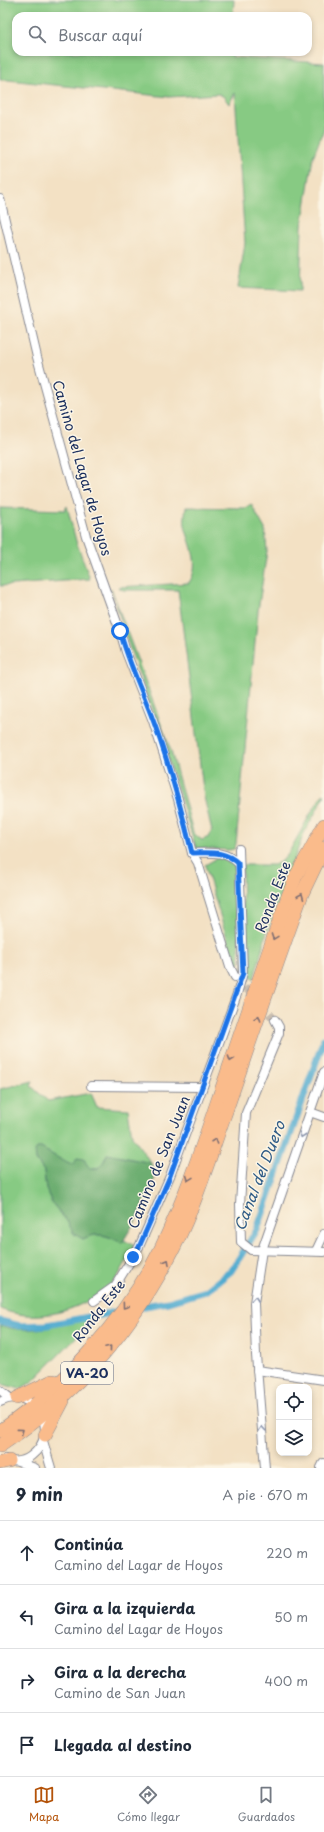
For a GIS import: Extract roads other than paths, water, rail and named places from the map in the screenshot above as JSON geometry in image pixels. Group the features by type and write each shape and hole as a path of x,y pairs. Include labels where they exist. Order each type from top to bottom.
{"highway":[{"name":"Ronda Este","path":"142,1293 179,1207 288,896 307,855 324,825"},
{"name":"Ronda Este","path":"0,1431 68,1393 92,1367 142,1293 168,1260 187,1219 213,1148 290,925 302,894 324,848"},
{"name":"Ronda Este","path":"0,1446 38,1410 59,1382 120,1324"},
{"path":"13,1398 52,1381 59,1382"},
{"path":"44,1438 68,1393"}],"street":[{"name":"Camino del Lagar de Hoyos","path":"0,199 37,357 86,536 126,652 153,720 178,799 192,853 198,863 230,967 236,977"},
{"name":"Camino de San Juan","path":"94,1301 115,1286 139,1247 170,1176 243,973 238,863 239,849"},
{"path":"192,853 222,853 231,856 238,863"},
{"path":"275,1020 279,1027 279,1033 246,1113 240,1204 241,1242 252,1250 320,1251 324,1234"},
{"path":"265,1468 257,1370 254,1303 262,1250 324,1072"},
{"name":"Camino de San Juan","path":"91,1086 202,1087"},
{"path":"310,1112 324,1117"},
{"path":"257,1370 324,1380"},
{"path":"0,1390 13,1398 26,1400 38,1410 45,1425 44,1438 51,1468"},
{"path":"0,1402 13,1398"},
{"path":"7,1461 28,1458 34,1454 44,1438"},
{"path":"7,1461 35,1468"},
{"path":"322,1468 324,1464"}],"waterway":[{"name":"Canal del Duero","path":"139,1307 168,1302 206,1291 231,1271 257,1230 324,1039"},
{"name":"Canal del Duero","path":"0,1321 20,1326 47,1325 121,1311"}],"tunnel":[{"path":"237,978 275,1020"}]}
